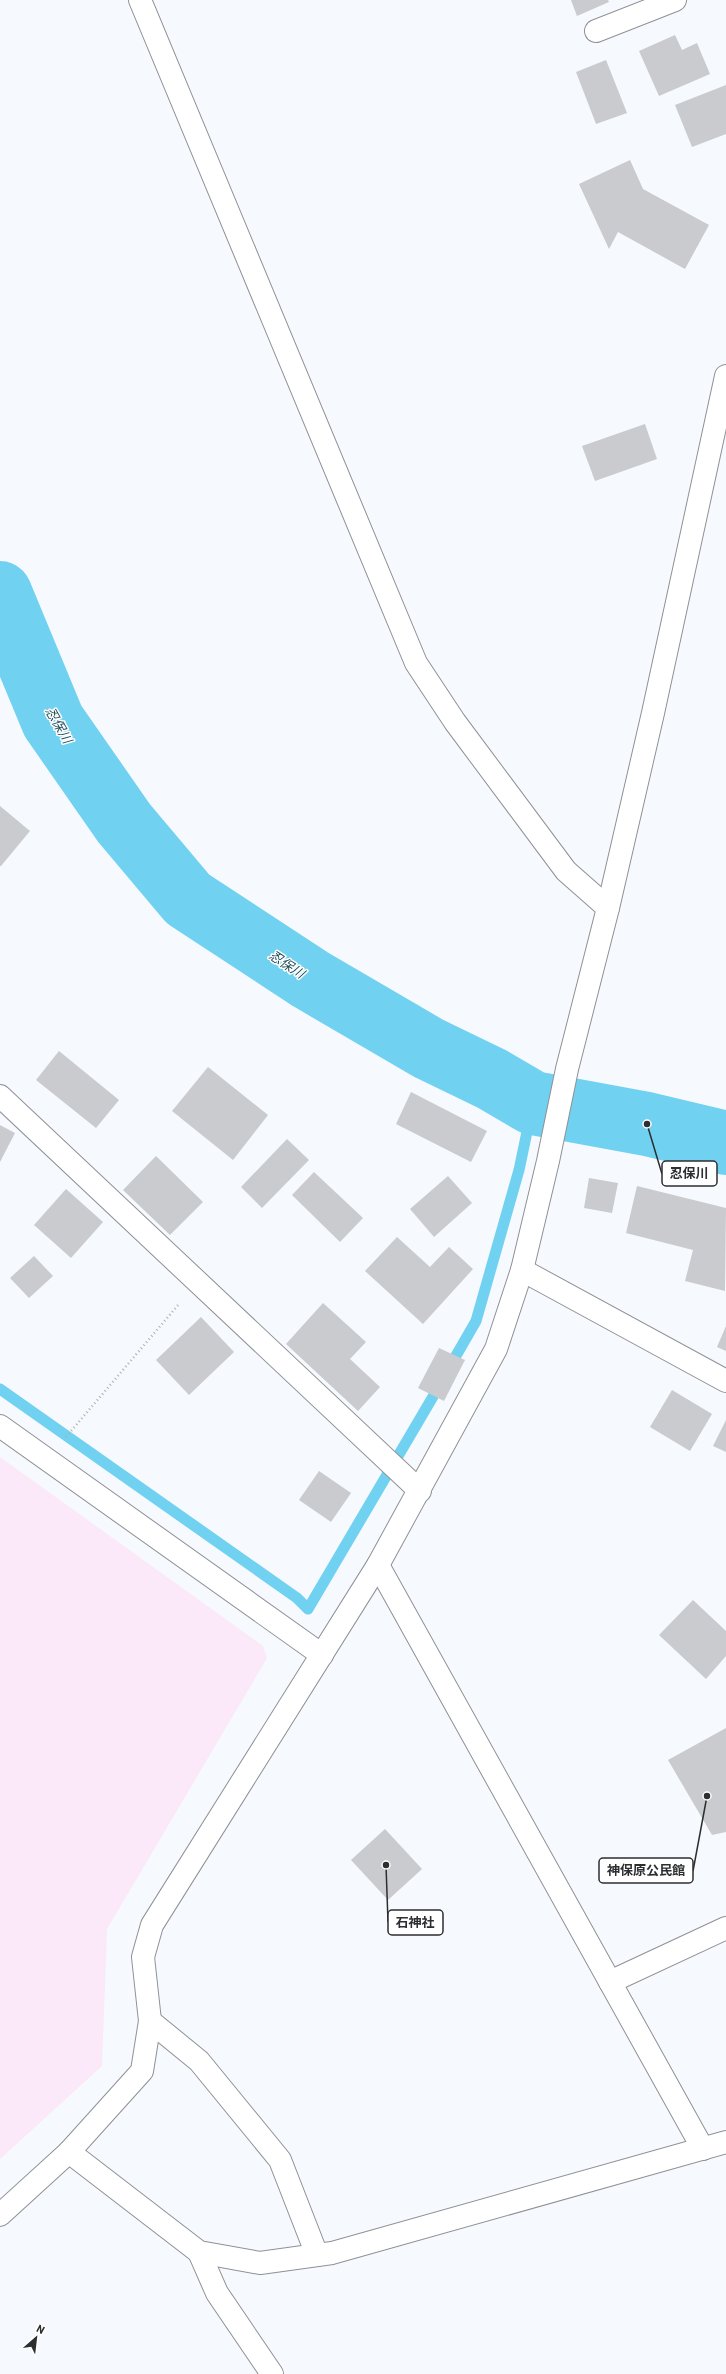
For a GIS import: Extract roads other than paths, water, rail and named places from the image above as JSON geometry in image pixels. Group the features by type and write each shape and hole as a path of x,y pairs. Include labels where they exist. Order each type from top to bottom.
{"street":[{"path":"140,0 416,663 455,722 566,871 608,908"},
{"path":"596,31 675,0"},
{"path":"0,2215 69,2152 142,2071 150,2021 143,1957 152,1925 378,1565 420,1491 496,1349 522,1270 548,1161 567,1069 608,908 653,713 726,376"},
{"path":"0,1096 420,1491"},
{"path":"522,1270 726,1381"},
{"path":"0,1426 322,1655"},
{"path":"378,1565 703,2149"},
{"path":"610,1982 726,1928"},
{"path":"150,2021 199,2061 280,2160 317,2255"},
{"path":"69,2152 200,2252 260,2263 332,2253 726,2142"},
{"path":"200,2252 217,2293 272,2374"}],"waterway":[{"name":"忍保川","path":"0,593 53,721 124,823 188,899 310,979 428,1048 492,1079 533,1103 647,1124 726,1143"},
{"path":"449,1368 476,1321 519,1170 533,1103"},
{"path":"0,1389 297,1598 308,1609 441,1383"}],"place":[{"name":"忍保川","path":"647,1124"},
{"name":"神保原公民館","path":"707,1796"},
{"name":"石神社","path":"386,1865"}]}
